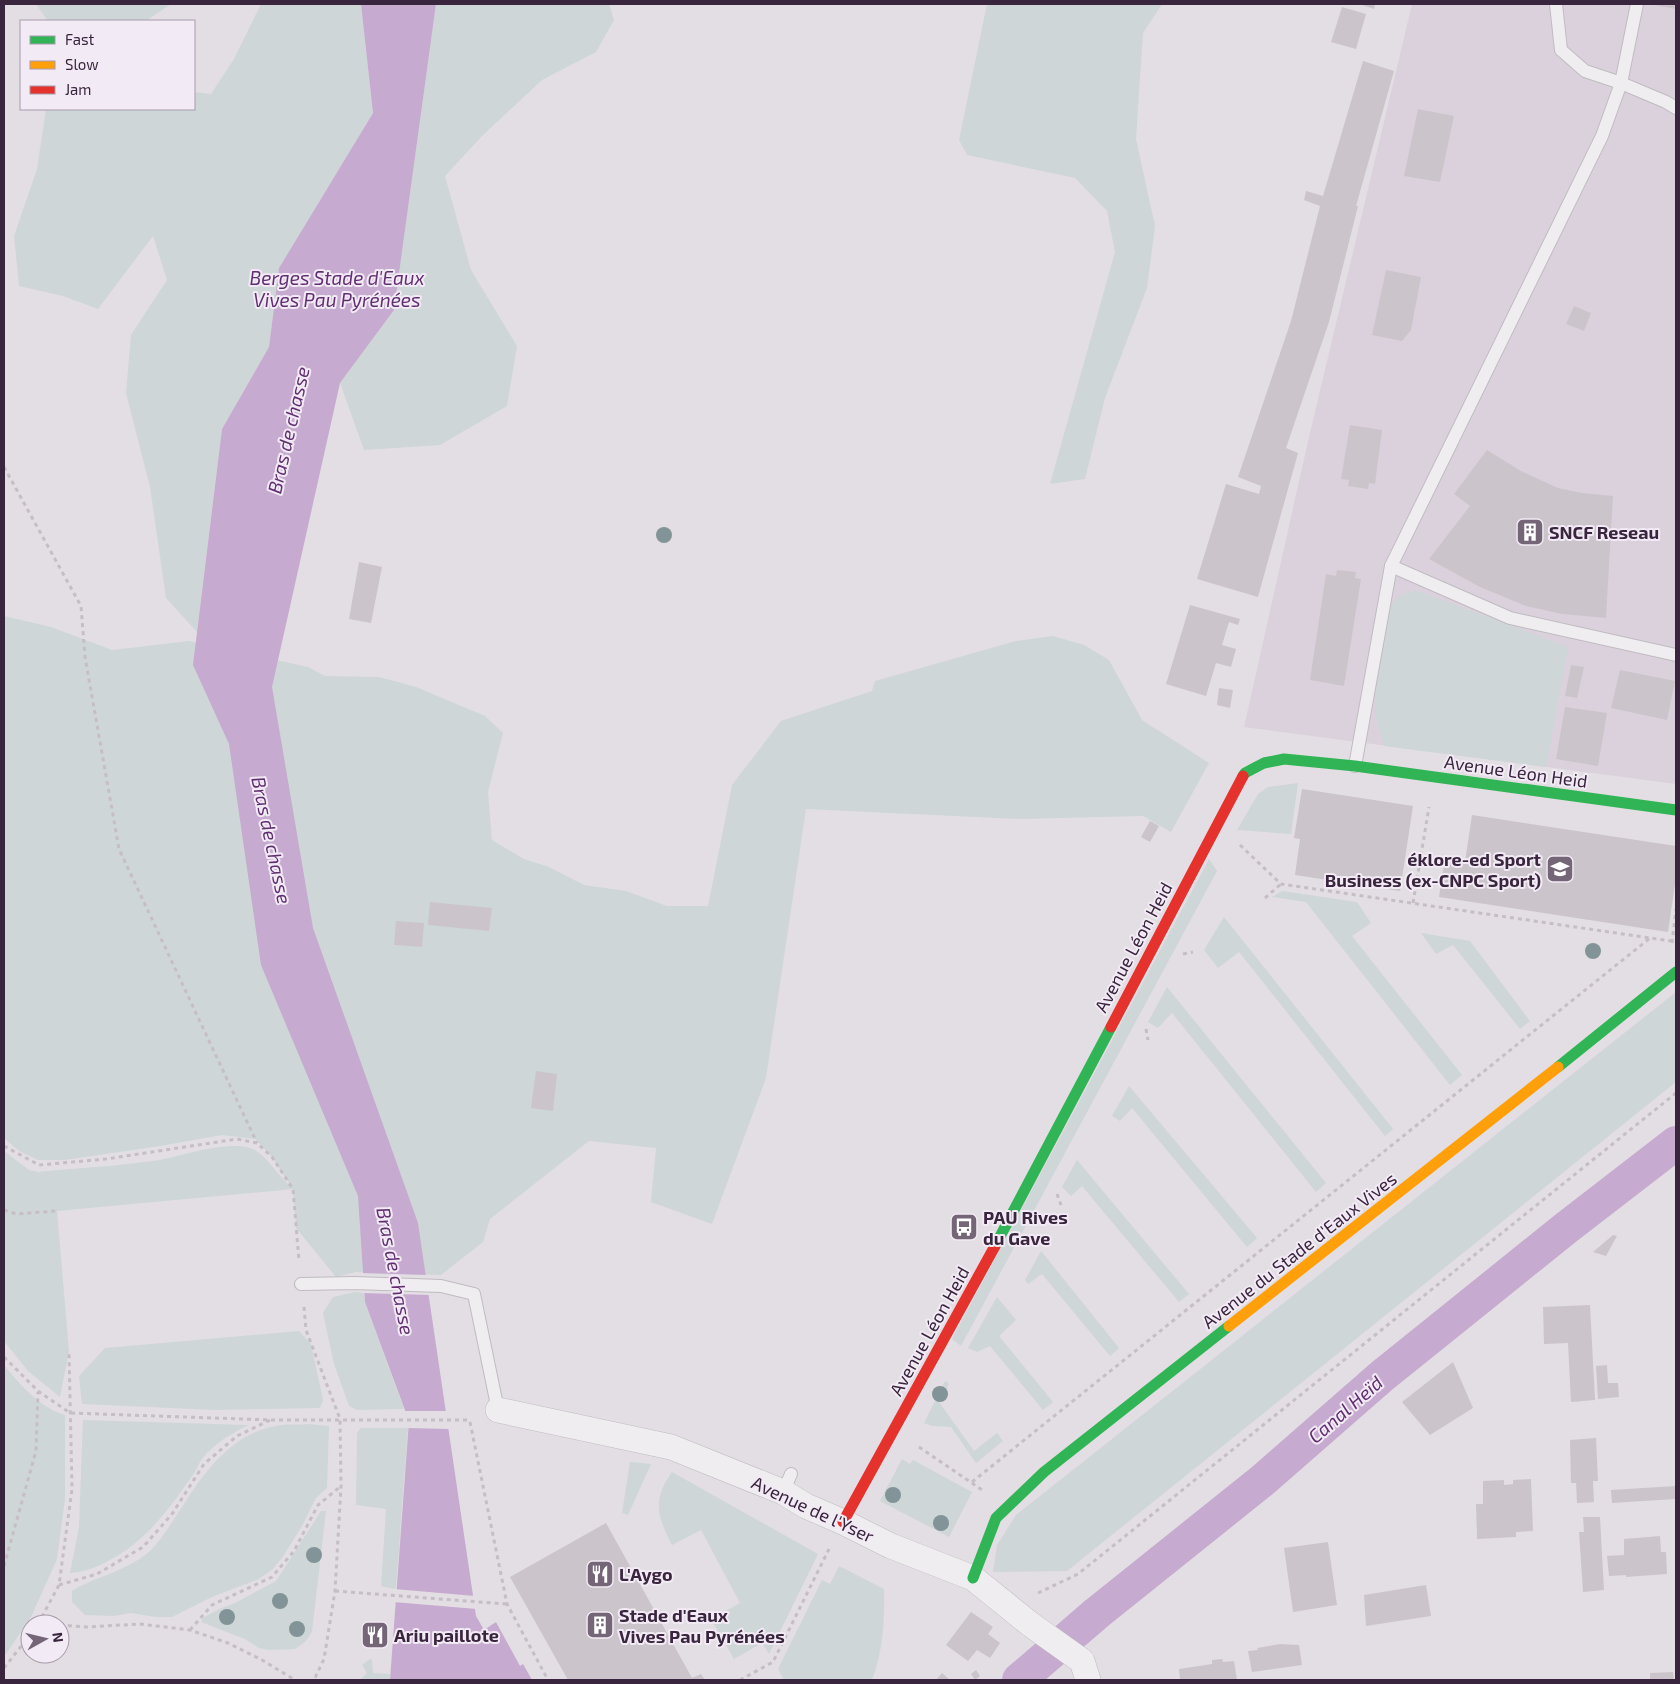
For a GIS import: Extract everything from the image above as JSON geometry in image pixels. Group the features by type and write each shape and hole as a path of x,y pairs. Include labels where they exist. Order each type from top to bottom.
{"street":[{"name":"Avenue Léon Heid","path":"843,1522 1004,1229 1245,773 1264,763 1284,759 1354,766 1676,810"},
{"name":"Avenue du Stade d'Eaux Vives","path":"974,1578 996,1518 1044,1472 1458,1147 1676,972"},
{"name":"Avenue de l'Yser","path":"498,1410 671,1447 787,1483 806,1506 891,1546 974,1578 1085,1671"}],"lane":[{"path":"1556,4 1561,50 1585,71 1621,83 1676,108"},
{"path":"1354,766 1391,566 1602,136 1621,83 1637,4"},
{"path":"1391,566 1510,618 1676,655"},
{"path":"302,1284 355,1283 441,1286 474,1294 498,1410"}],"path":[{"path":"4,467 82,606 86,657 120,849 257,1143 272,1157 293,1189 306,1330 340,1419 341,1486 335,1591 324,1659 314,1680"},
{"path":"1413,904 1434,777"},
{"path":"1218,824 1281,884 1672,941"},
{"path":"1265,898 1281,884"},
{"path":"972,1482 1650,938"},
{"path":"1021,1617 1041,1592 1078,1574 1676,1093"},
{"path":"4,1146 39,1166 106,1159 237,1139 257,1143"},
{"path":"4,1210 16,1214 56,1211"},
{"path":"43,1614 59,1585 72,1489 69,1351"},
{"path":"4,1357 38,1391 70,1413 270,1420 469,1420 498,1410"},
{"path":"4,1566 36,1452 38,1391"},
{"path":"59,1585 97,1574 143,1547 172,1514 204,1464 237,1436 270,1420"},
{"path":"469,1420 507,1604 548,1680"},
{"path":"894,1430 1008,1507"},
{"path":"190,1630 212,1605 272,1577 294,1550 318,1505 341,1486"},
{"path":"740,1680 774,1662 843,1522"},
{"path":"335,1591 507,1604"},
{"path":"70,1626 140,1624 190,1630 228,1643 262,1660 295,1680"},
{"path":"4,1668 20,1648"}],"shaded area":[{"path":"36,4 171,4 147,20 47,20"},
{"path":"261,4 361,4 373,113 279,268 269,347 222,429 197,632 166,598 150,487 126,393 131,335 167,280 153,236 98,309 63,296 19,286 14,236 37,169 46,110 195,110 195,92 211,94 234,59"},
{"path":"436,4 609,4 614,20 596,52 542,80 482,136 445,176 471,270 517,346 507,406 440,445 364,450 340,383 394,310"},
{"path":"987,4 1162,4 1143,33 1136,139 1155,226 1147,288 1105,398 1085,479 1050,484 1115,252 1107,211 1075,178 967,155 959,140"},
{"path":"1412,4 1676,4 1676,784 1244,727 1309,437"},
{"path":"1418,591 1568,647 1546,767 1384,746 1375,712 1375,699 1380,658 1391,605 1403,595"},
{"path":"4,616 51,627 112,650 189,641 308,667 325,676 379,677 416,687 485,716 503,733 488,792 492,840 524,859 549,867 584,885 626,891 667,906 708,906 732,785 781,721 872,691 875,681 1016,641 1053,636 1084,645 1109,660 1142,720 1209,763 1171,832 1143,816 1020,819 806,809 766,1078 712,1224 651,1202 656,1148 589,1141 490,1219 483,1242 441,1275 356,1272 336,1277 296,1228 293,1189 57,1211 69,1351 60,1397 28,1371 4,1341 4,1151 29,1170 38,1172 145,1162 218,1147 241,1146 256,1150 261,1154 291,1186 272,1157 255,1139 222,1135 65,1160 38,1160 19,1151 4,1138"},
{"path":"1298,783 1291,834 1237,830 1258,794 1268,787"},
{"path":"1209,859 1217,871 961,1346 952,1339"},
{"path":"1282,891 1357,902 1371,923 1352,936 1462,1075 1450,1085 1306,902 1272,897"},
{"path":"1224,917 1393,1129 1385,1136 1239,952 1218,968 1204,950"},
{"path":"1421,933 1470,941 1530,1021 1520,1029 1453,945 1436,954"},
{"path":"1167,987 1326,1183 1316,1192 1172,1013 1158,1028 1148,1022"},
{"path":"1676,992 1676,1082 1067,1571 993,1572 997,1545 1016,1515"},
{"path":"1129,1086 1257,1238 1247,1247 1132,1108 1120,1121 1112,1116"},
{"path":"1077,1160 1189,1294 1179,1302 1082,1186 1071,1196 1062,1187"},
{"path":"1041,1251 1119,1348 1110,1356 1042,1274 1028,1284 1025,1280"},
{"path":"355,1292 364,1293 365,1302 404,1409 357,1410 349,1406 334,1364 323,1313 333,1297"},
{"path":"997,1297 1016,1320 999,1336 1053,1402 1043,1410 990,1346 977,1352 968,1348"},
{"path":"299,1331 311,1344 323,1400 320,1408 215,1410 82,1404 79,1376 105,1348"},
{"path":"4,1365 23,1388 38,1401 65,1415 65,1499 57,1559 32,1614 20,1614 20,1633 6,1654 4,1652"},
{"path":"945,1381 949,1384 939,1402 974,1451 997,1433 1003,1441 976,1463 951,1427 932,1426 924,1423"},
{"path":"83,1420 248,1425 223,1440 206,1454 166,1512 133,1545 98,1566 70,1573 79,1527"},
{"path":"308,1424 329,1426 327,1488 316,1498 302,1526 282,1558 272,1570 257,1580 214,1596 172,1617 156,1617 131,1613 114,1616 85,1615 72,1602 72,1591 132,1564 150,1551 164,1534 202,1477 236,1443 265,1429 281,1425"},
{"path":"361,1428 408,1428 396,1587 394,1589 381,1586 386,1509 356,1505 357,1433"},
{"path":"902,1459 910,1464 913,1460 972,1492 949,1537 880,1501"},
{"path":"630,1462 651,1464 628,1515 622,1513"},
{"path":"672,1472 818,1554 769,1654 762,1643 734,1659 711,1619 740,1603 701,1530 672,1545 660,1517 659,1500 661,1491"},
{"path":"321,1511 326,1511 312,1632 305,1642 295,1649 269,1650 259,1648 245,1639 201,1622 203,1618 219,1609 235,1603 276,1581"},
{"path":"839,1566 884,1589 884,1612 879,1658 872,1680 780,1680 783,1678 778,1669 822,1580 830,1584"},
{"path":"370,1659 372,1660 373,1673 390,1674 390,1680 360,1680 367,1673 362,1665"}],"water":[{"name":"Berges Stade d'Eaux Vives Pau Pyrénées","path":"361,4 436,4 394,310 340,383 272,687 313,928 418,1223 476,1616 484,1630 496,1622 520,1666 523,1664 532,1680 390,1680 409,1421 365,1302 358,1196 261,965 229,744 193,665 222,429 269,347 279,268 373,113"}],"pier":[{"path":"360,1273 427,1275 430,1295 362,1293"},
{"path":"402,1411 448,1411 450,1429 405,1428 406,1422"},
{"path":"394,1589 475,1596 477,1609 393,1602"}],"building":[{"path":"1359,4 1375,4 1374,9"},
{"path":"1676,4 1676,9 1653,5"},
{"path":"1342,7 1366,14 1356,49 1331,42"},
{"path":"1363,61 1394,71 1356,206 1358,206 1329,322 1286,448 1298,453 1258,597 1197,579 1226,484 1259,494 1261,486 1238,477 1291,321 1320,206 1304,200 1306,191 1323,196"},
{"path":"1418,109 1454,116 1440,182 1404,176"},
{"path":"1386,270 1421,277 1411,330 1402,341 1372,335"},
{"path":"1574,306 1591,313 1584,331 1566,324"},
{"path":"1350,425 1382,430 1375,484 1369,483 1368,489 1348,486 1349,480 1341,479"},
{"name":"SNCF Reseau","path":"1487,450 1521,471 1558,488 1613,496 1606,618 1562,614 1526,606 1480,587 1429,559 1470,506 1454,494"},
{"path":"359,562 382,567 371,623 349,619"},
{"path":"1337,570 1356,572 1355,578 1361,579 1344,686 1310,680 1326,574 1336,576"},
{"path":"1190,605 1240,619 1238,625 1229,622 1222,645 1236,649 1231,667 1216,663 1206,696 1166,684"},
{"path":"1571,665 1584,667 1577,698 1565,696"},
{"path":"1620,670 1675,681 1667,720 1611,708"},
{"path":"1219,688 1233,690 1230,708 1217,705"},
{"path":"1565,707 1607,713 1598,766 1556,759"},
{"path":"1302,789 1413,806 1400,891 1295,875 1300,839 1294,838"},
{"name":"éklore-ed Sport Business (ex-CNPC Sport)","path":"1472,815 1676,846 1676,877 1668,932 1439,897 1445,858 1465,862"},
{"path":"1150,821 1159,826 1150,842 1141,837"},
{"path":"430,902 492,908 489,931 428,925"},
{"path":"396,921 424,923 422,947 394,945"},
{"path":"536,1071 557,1074 553,1111 531,1108"},
{"path":"1613,1235 1617,1236 1606,1256 1593,1252"},
{"path":"1590,1305 1595,1400 1571,1402 1568,1343 1544,1344 1543,1307"},
{"path":"1453,1362 1473,1408 1430,1435 1402,1402"},
{"path":"1607,1365 1608,1383 1618,1383 1619,1397 1598,1399 1596,1366"},
{"path":"1596,1438 1598,1481 1593,1481 1594,1502 1577,1503 1576,1483 1571,1483 1570,1440"},
{"path":"1531,1479 1533,1531 1516,1532 1516,1537 1477,1539 1476,1504 1483,1504 1483,1481 1504,1480 1504,1485 1513,1484 1513,1480"},
{"path":"1676,1486 1675,1499 1612,1503 1611,1490"},
{"path":"1583,1517 1600,1517 1604,1590 1583,1592 1579,1532 1584,1532"},
{"name":"Stade d'Eaux Vives Pau Pyrénées","path":"606,1523 692,1678 701,1674 705,1680 568,1680 510,1577"},
{"path":"1660,1536 1661,1552 1666,1552 1667,1574 1626,1577 1626,1575 1609,1576 1607,1556 1624,1555 1624,1539"},
{"path":"1328,1542 1337,1605 1293,1612 1284,1548"},
{"path":"1426,1585 1431,1616 1366,1626 1364,1595"},
{"path":"971,1612 993,1627 988,1634 1000,1643 990,1658 977,1650 968,1661 946,1645"},
{"path":"1280,1644 1299,1645 1302,1665 1252,1672 1248,1651"},
{"path":"1222,1659 1223,1662 1234,1661 1237,1680 1180,1680 1179,1669 1212,1664 1212,1660"},
{"path":"976,1670 980,1676 975,1680 971,1674"},
{"path":"1673,1672 1674,1680 1650,1680 1650,1673"},
{"path":"942,1673 950,1680 936,1680"}],"waterway":[{"name":"Canal Heïd","path":"1019,1680 1097,1613 1263,1480 1382,1376 1566,1228 1676,1143"}],"traffic: fast":[{"path":"1243,776 1264,763 1284,759 1355,766 1676,810"},
{"path":"1558,1067 1676,972"},
{"path":"995,1246 1111,1027"},
{"path":"973,1578 996,1518 1044,1472 1229,1326"}],"traffic: slow":[{"path":"1229,1326 1558,1067"}],"traffic: jam":[{"path":"1111,1027 1243,776"},
{"path":"843,1522 995,1246"}],"place":[{"name":"SNCF Reseau","path":"1530,532"},
{"name":"éklore-ed Sport Business (ex-CNPC Sport)","path":"1560,869"},
{"name":"PAU Rives du Gave","path":"964,1227"},
{"name":"L'Aygo","path":"600,1574"},
{"name":"Stade d'Eaux Vives Pau Pyrénées","path":"600,1625"},
{"name":"Ariu paillote","path":"375,1635"}],"water label":[{"name":"Bras de chasse","path":"288,430"},
{"name":"Bras de chasse","path":"272,840"},
{"name":"Bras de chasse","path":"396,1271"}]}
